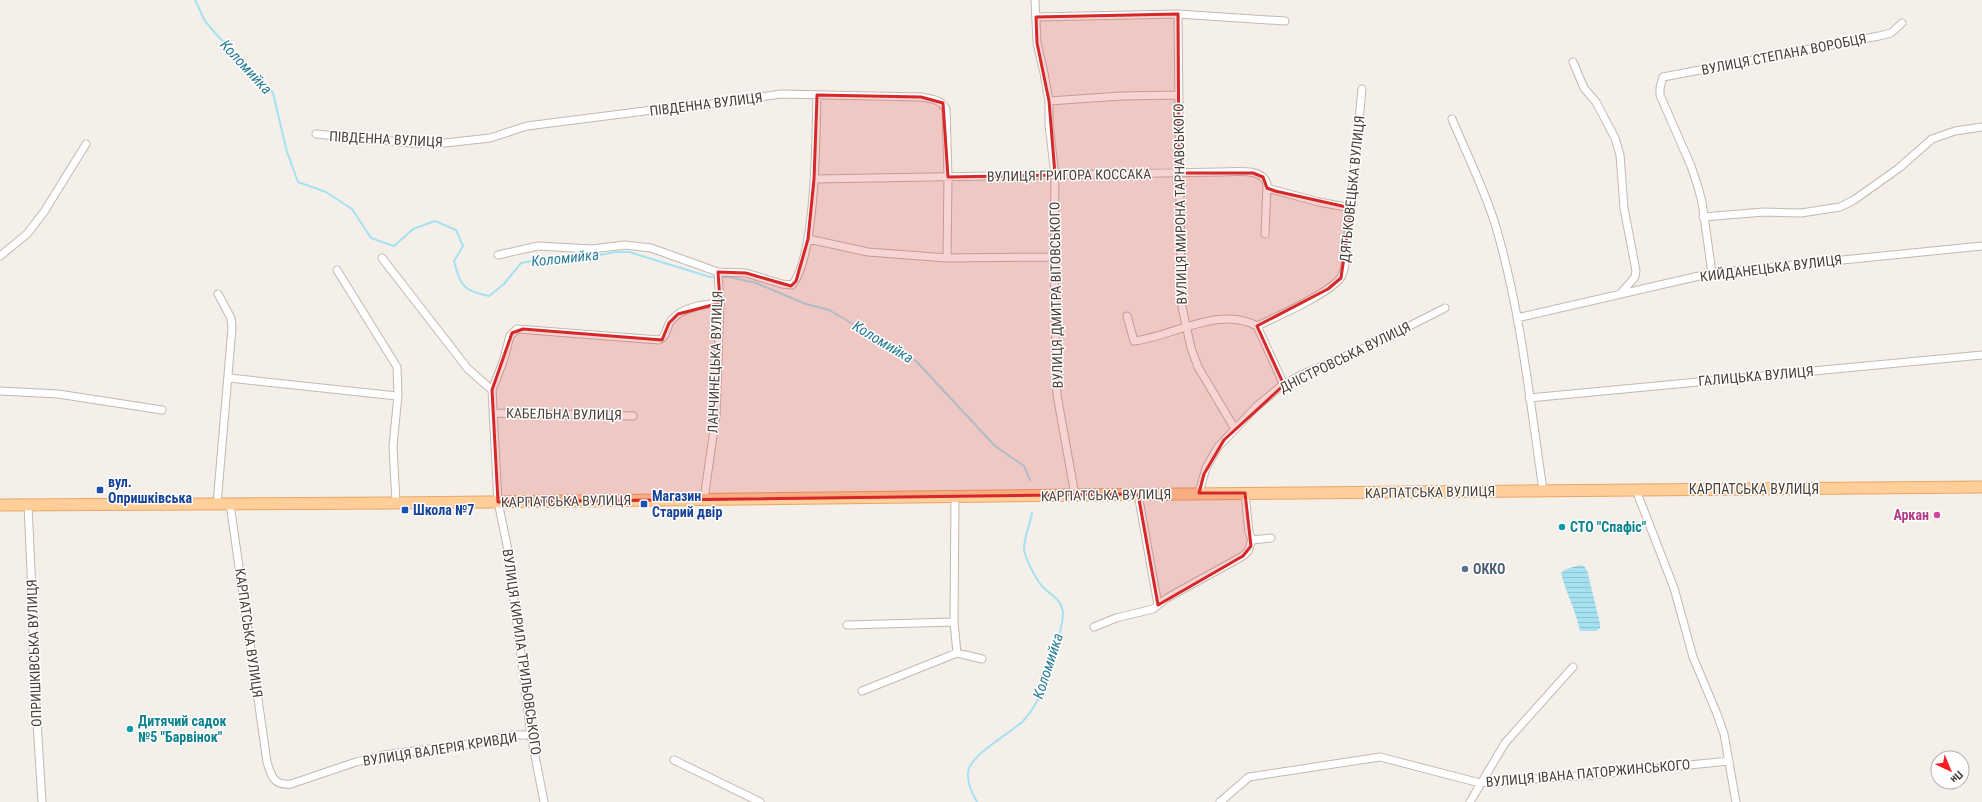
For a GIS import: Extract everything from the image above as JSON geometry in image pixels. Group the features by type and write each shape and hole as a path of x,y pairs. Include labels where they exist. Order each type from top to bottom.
{"main road":[{"name":"КАРПАТСЬКА ВУЛИЦЯ","path":"0,505 396,503 1138,494 1982,487"}],"street":[{"name":"ВУЛИЦЯ ДМИТРА ВІТОВСЬКОГО","path":"1035,0 1037,43 1049,101 1049,125 1055,175 1054,257 1057,395 1075,495"},
{"path":"1036,17 1178,14 1285,21"},
{"name":"ВУЛИЦЯ МИРОНА ТАРНАВСЬКОГО","path":"1178,14 1179,288 1185,327 1198,367 1235,429"},
{"name":"ВУЛИЦЯ СТЕПАНА ВОРОБЦЯ","path":"1703,217 1702,202 1691,166 1660,95 1663,77 1879,36 1890,32 1902,23"},
{"path":"1573,62 1584,88 1596,102 1612,133 1620,155 1624,208 1636,271 1635,277 1620,294"},
{"name":"ДЯТЬКОВЕЦЬКА ВУЛИЦЯ","path":"1257,326 1328,289 1341,278 1345,265 1362,89"},
{"name":"ПІВДЕННА ВУЛИЦЯ","path":"316,134 413,143 472,141 490,138 526,126 575,119 648,112 684,106 712,104 781,94 921,97 943,103 946,109 948,177 947,258"},
{"path":"498,255 538,246 592,249 626,245 651,248 718,275 746,273 782,284 792,285 799,272 808,239 814,179 817,95"},
{"path":"1049,101 1121,96 1178,95"},
{"path":"1452,119 1480,184 1494,222 1510,281 1543,490"},
{"path":"1712,273 1703,217 1764,212 1801,213 1840,207 1854,200 1892,172 1932,139 1955,130 1982,128"},
{"path":"0,256 27,234 44,212 86,144"},
{"name":"ВУЛИЦЯ ГРИГОРА КОССАКА","path":"814,179 1253,173 1264,178 1268,188"},
{"path":"1265,234 1268,188 1319,202 1351,208"},
{"path":"808,239 861,251 947,258 1054,257"},
{"name":"КИЙДАНЕЦЬКА ВУЛИЦЯ","path":"1517,318 1712,273 1982,246"},
{"path":"382,258 468,369 492,390 503,362 510,336 517,329 659,340 664,337 669,323 678,314 700,306 720,303"},
{"path":"337,270 395,363 398,375 398,396 392,446 396,503"},
{"name":"ЛАНЧИНЕЦЬКА ВУЛИЦЯ","path":"704,499 716,415 720,303 718,275"},
{"path":"218,294 231,318 232,323 229,378 218,504"},
{"name":"ДНІСТРОВСЬКА ВУЛИЦЯ","path":"1199,494 1204,474 1210,460 1235,429 1256,407 1284,384 1372,345 1445,308"},
{"path":"1127,316 1134,341 1144,340 1185,327 1228,320 1247,320 1257,326 1284,384"},
{"name":"ГАЛИЦЬКА ВУЛИЦЯ","path":"1529,398 1982,355"},
{"path":"229,378 398,396"},
{"name":"ВУЛИЦЯ КИРИЛА ТРИЛЬОВСЬКОГО","path":"492,390 495,413 498,502 507,545 531,735 544,802"},
{"path":"0,391 58,394 162,410"},
{"name":"КАБЕЛЬНА ВУЛИЦЯ","path":"495,413 634,416"},
{"path":"1636,490 1674,588 1693,657 1724,734 1736,802"},
{"path":"1094,627 1116,618 1148,611 1189,585 1243,556 1248,551 1252,540 1249,533 1245,493"},
{"path":"1138,494 1158,605"},
{"path":"955,497 954,622 957,653"},
{"name":"ОПРИШКІВСЬКА ВУЛИЦЯ","path":"28,504 33,657 42,802"},
{"name":"ВУЛИЦЯ ВАЛЕРІЯ КРИВДИ","path":"230,504 262,731 267,762 270,774 274,781 287,785 384,755 481,742 514,735 531,735"},
{"path":"1252,540 1271,538"},
{"path":"848,625 954,622"},
{"path":"862,692 957,653 982,659"},
{"path":"1470,802 1505,743 1573,667"},
{"name":"ВУЛИЦЯ ІВАНА ПАТОРЖИНСЬКОГО","path":"1220,802 1249,777 1380,757 1480,783 1591,775 1729,761"},
{"path":"674,760 760,802"}],"highlighted area":[{"path":"1178,14 1179,173 1253,173 1263,177 1267,188 1275,191 1351,208 1341,278 1328,289 1257,326 1284,385 1224,440 1204,474 1199,493 1245,493 1251,546 1243,556 1158,605 1138,494 498,502 492,390 512,333 523,329 662,340 669,323 678,314 720,303 718,272 746,273 791,286 796,281 808,239 814,179 817,95 921,97 943,103 948,177 1055,175 1049,101 1037,43 1036,17"}],"water":[{"path":"1579,565 1584,566 1587,570 1600,624 1600,628 1596,631 1580,631 1561,573 1564,570"}],"waterway":[{"name":"Коломийка","path":"195,0 205,21 215,33 273,93 287,152 298,182 326,192 352,209 371,238 394,246 413,229 435,221 456,230 463,246 454,261 458,276 464,286 474,292 489,296 504,284 521,263 544,259 572,260 616,252 629,252 710,277 729,277 756,283 806,304 829,310 916,361 995,446 1024,466 1030,480"},
{"name":"Коломийка","path":"977,802 968,780 970,766 983,751 1024,720 1032,709 1039,696 1048,672 1063,618 1060,603 1040,584 1026,558 1024,549 1025,540 1032,513"}],"place":[{"name":"вул. Опришківська","path":"100,490"},
{"name":"Магазин Старий двір","path":"644,504"},
{"name":"Школа №7","path":"405,510"},
{"name":"Аркан","path":"1937,515"},
{"name":"СТО \"Спафіс\"","path":"1562,527"},
{"name":"ОККО","path":"1465,569"},
{"name":"Дитячий садок №5 \"Барвінок\"","path":"130,729"}]}
